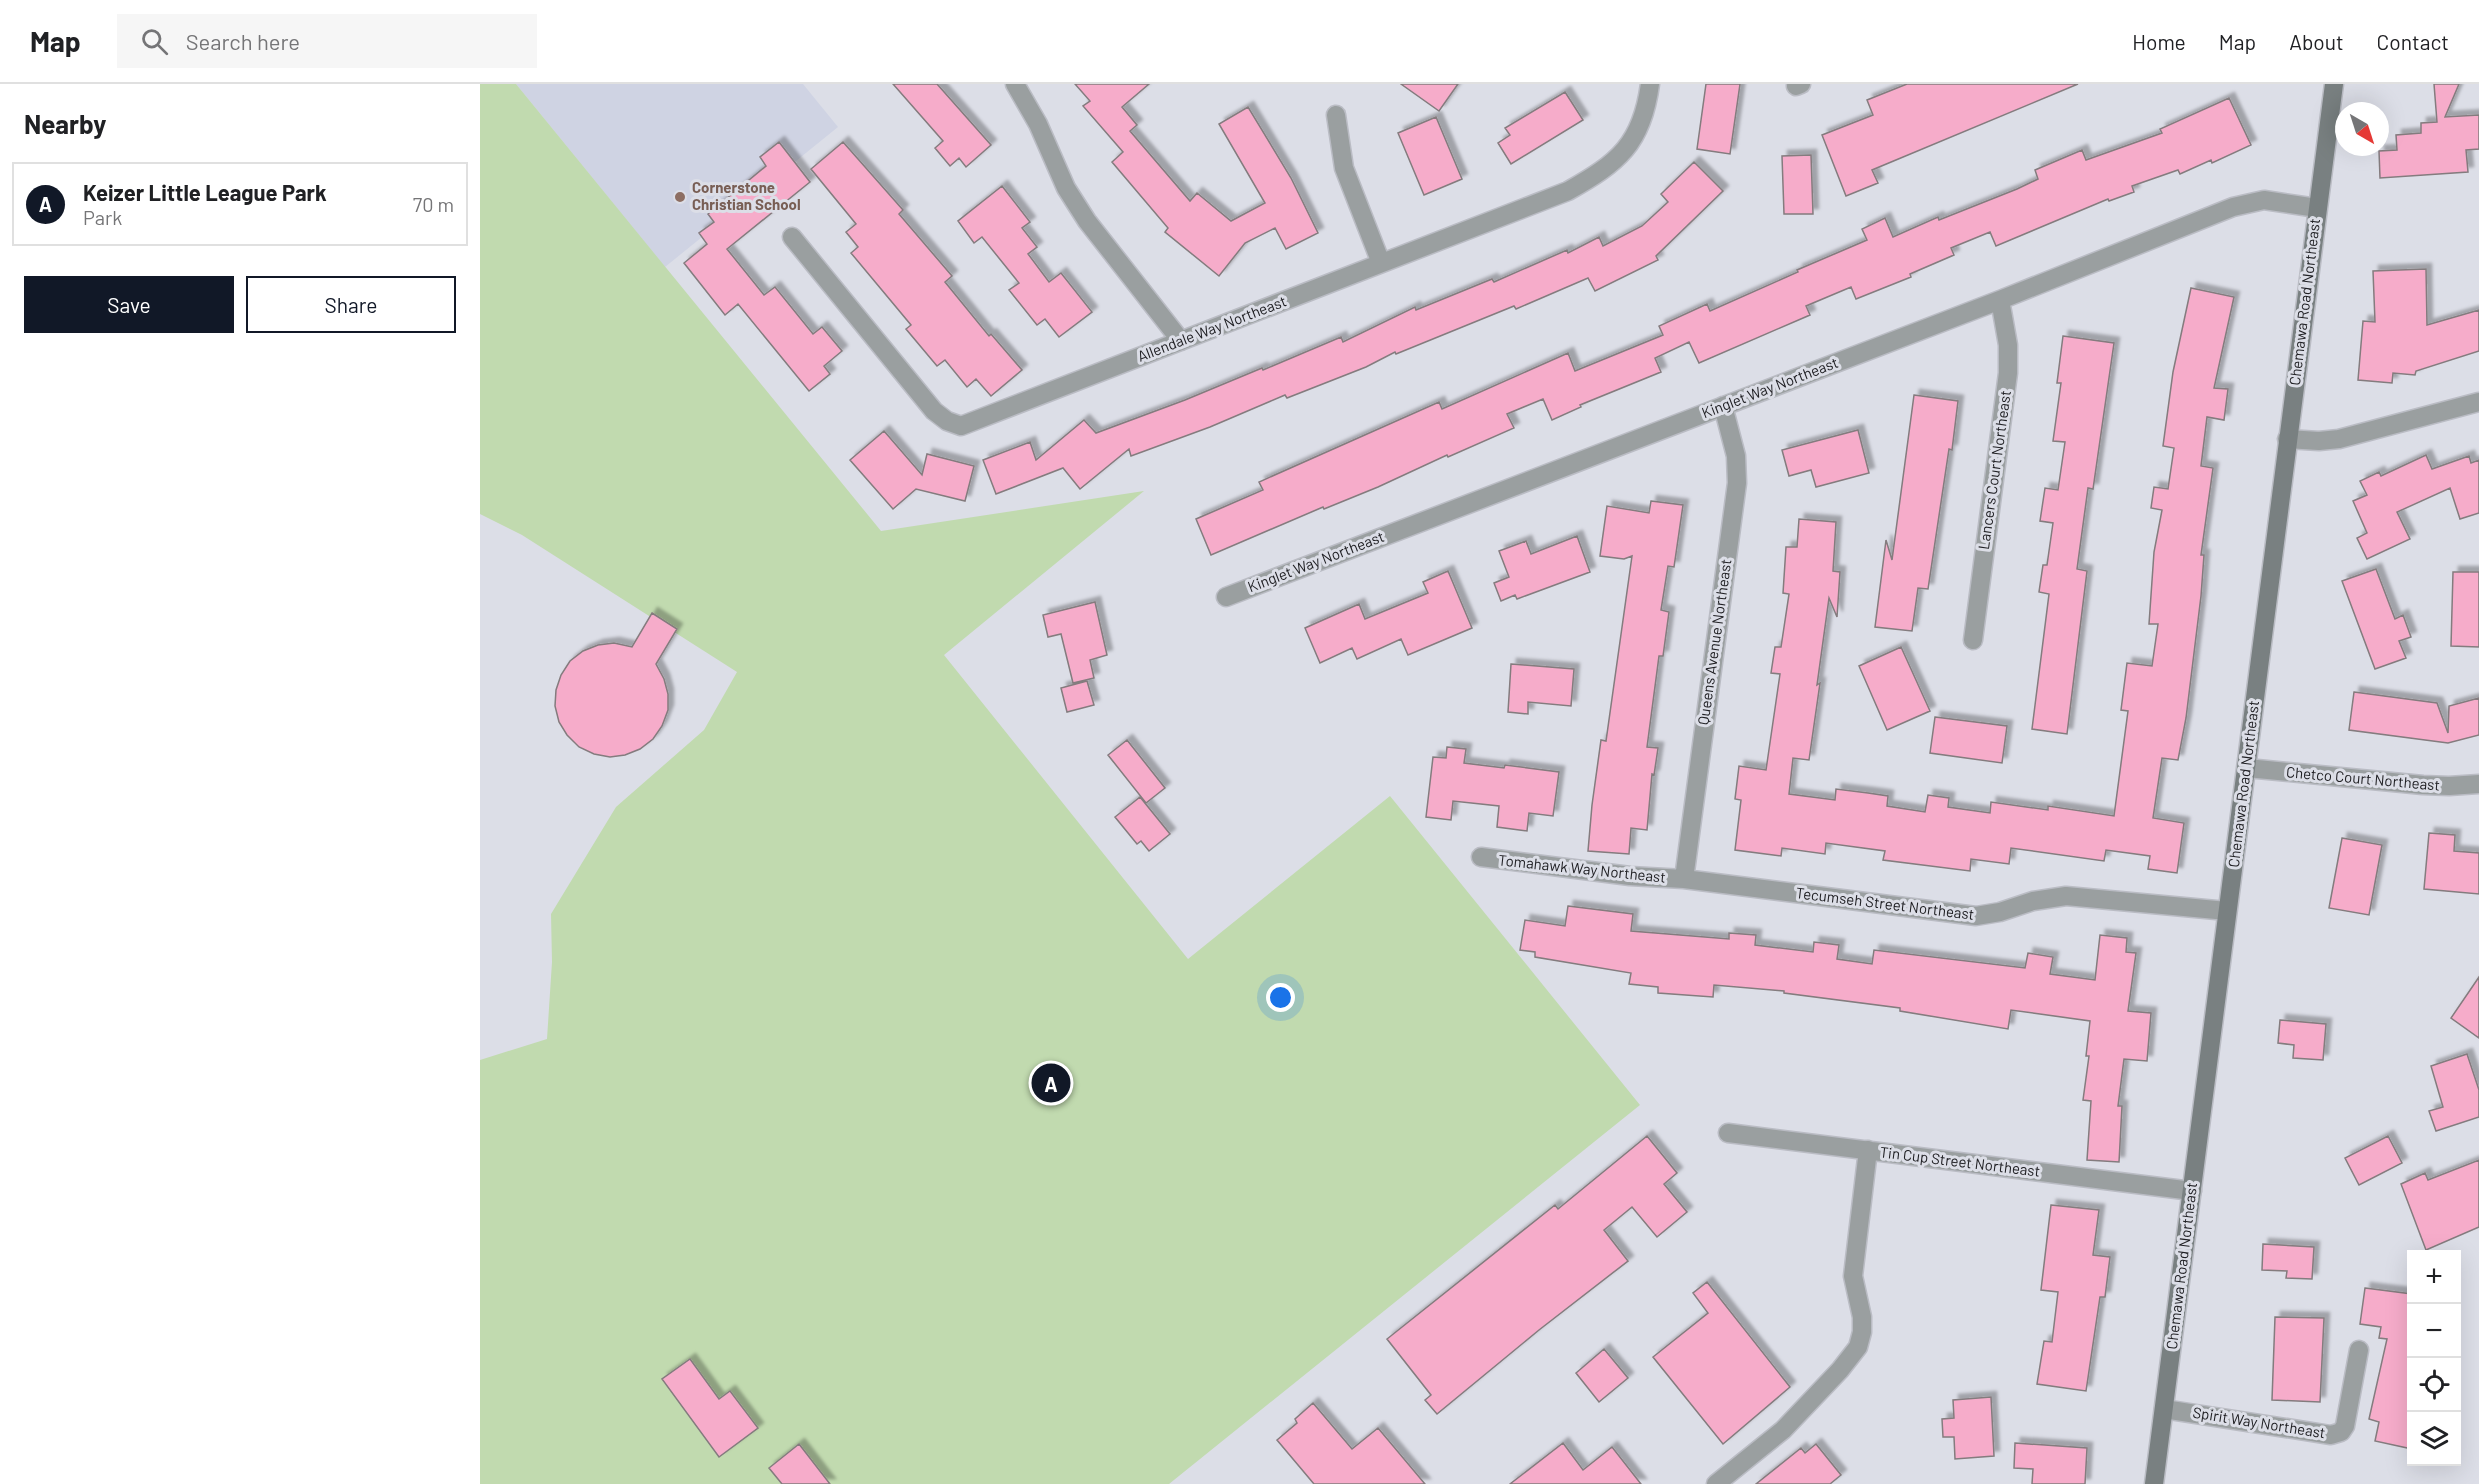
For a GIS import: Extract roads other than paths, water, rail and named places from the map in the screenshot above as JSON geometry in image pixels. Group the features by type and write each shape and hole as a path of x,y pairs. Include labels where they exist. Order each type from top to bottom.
{"main road":[{"name":"Chemawa Road Northeast","path":"2154,1484 2334,84"}],"street":[{"path":"1015,84 1038,124 1065,188 1087,221 1181,341"},
{"name":"Allendale Way Northeast","path":"792,237 934,411 947,421 961,426 1568,191 1599,173 1624,153 1640,127 1650,84"},
{"path":"1336,115 1344,168 1381,263"},
{"name":"Kinglet Way Northeast","path":"1226,597 2000,300 2233,207 2264,200 2317,208"},
{"name":"Lancers Court Northeast","path":"1973,640 2008,373 2008,345 2000,300"},
{"path":"2287,440 2339,439 2479,402"},
{"name":"Queens Avenue Northeast","path":"1684,879 1737,483 1737,456 1723,406"},
{"name":"Chetco Court Northeast","path":"2247,768 2432,785 2479,784"},
{"name":"Tomahawk Way Northeast","path":"1481,858 1630,876 1684,879"},
{"name":"Tecumseh Street Northeast","path":"1684,879 1976,916 2000,912 2033,901 2066,896 2227,911"},
{"name":"Tin Cup Street Northeast","path":"1728,1133 2192,1191"},
{"path":"1716,1484 1783,1430 1840,1370 1858,1347 1862,1332 1862,1317 1853,1276 1868,1150"},
{"name":"Spirit Way Northeast","path":"2164,1409 2331,1435 2337,1434 2346,1426 2359,1350"}],"place":[{"name":"Cornerstone Christian School","path":"680,197"},
{"name":"Keizer Little League Park","path":"1051,1083"}]}
